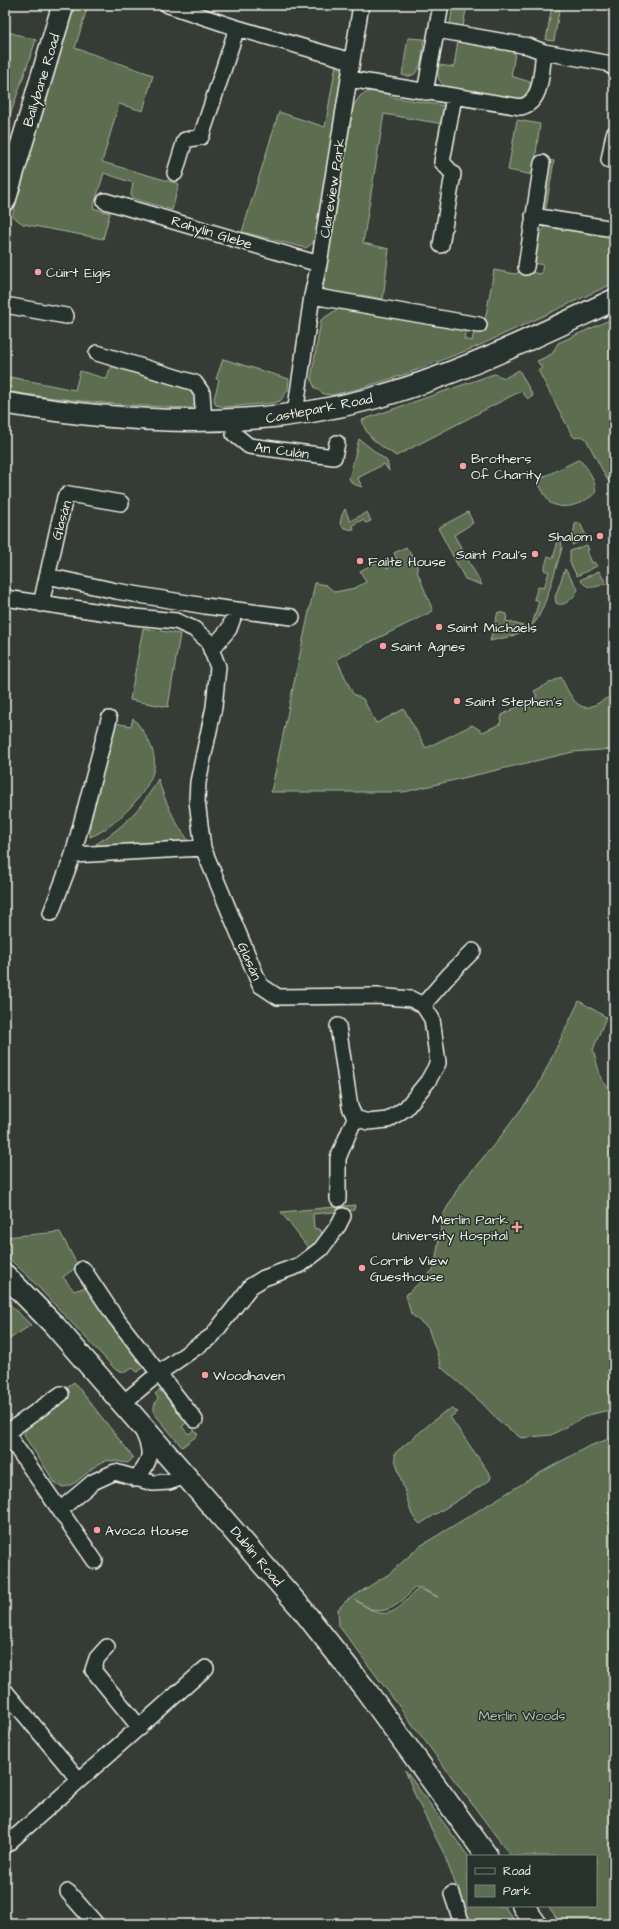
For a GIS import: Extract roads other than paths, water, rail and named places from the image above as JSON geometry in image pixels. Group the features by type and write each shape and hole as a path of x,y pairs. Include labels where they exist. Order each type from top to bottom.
{"main road":[{"name":"Ballybane Road","path":"5,200 8,175 63,5"},
{"name":"Castlepark Road","path":"5,403 69,413 135,419 204,421 259,419 295,414 348,405 466,367 614,300"},
{"name":"Dublin Road","path":"5,1275 54,1325 301,1608 346,1664 486,1855"},
{"path":"524,1907 536,1924"}],"street":[{"path":"168,5 237,28 351,61"},
{"name":"Clareview Park","path":"295,414 312,296 319,264 351,61 362,5"},
{"path":"425,92 441,5"},
{"path":"175,173 186,140 200,137 237,28"},
{"path":"437,30 528,46 544,52 606,63 614,68"},
{"path":"349,79 516,107 529,104 537,95 544,52"},
{"path":"441,245 453,174 442,162 454,97"},
{"path":"609,160 614,134"},
{"path":"526,267 542,163"},
{"name":"Rahylin Glebe","path":"105,200 319,264"},
{"path":"533,216 614,229"},
{"path":"312,296 479,325"},
{"path":"5,305 66,316"},
{"path":"98,353 195,383 202,393 204,421"},
{"name":"An Culán","path":"234,420 234,434 249,446 334,457 337,443"},
{"name":"Glasán","path":"41,604 64,497 69,494 121,503"},
{"path":"47,576 105,588 236,610 292,617"},
{"path":"97,612 105,588"},
{"name":"Glasán","path":"5,598 97,612 176,621 194,629 208,640 218,667 214,707 198,782 197,801 203,848 260,985 278,997 377,996 412,999 423,1006"},
{"path":"212,650 229,629 236,610"},
{"path":"51,913 73,855 109,719"},
{"path":"73,855 203,848"},
{"path":"355,1118 368,1122 388,1120 406,1108 428,1081 438,1063 432,1019 423,1006 450,974 473,951"},
{"path":"338,1026 350,1107 355,1118 338,1158 338,1199"},
{"path":"123,1403 159,1373 212,1336 251,1286 264,1278 295,1268 317,1252 330,1238 343,1216"},
{"path":"83,1269 115,1317 195,1420"},
{"path":"61,1394 6,1432 95,1561"},
{"path":"136,1479 146,1467 150,1456 148,1442 138,1420"},
{"path":"60,1510 93,1482 105,1475 115,1472 153,1483 169,1482 186,1476"},
{"path":"107,1647 97,1658 93,1670 140,1728"},
{"path":"5,1846 206,1668"},
{"path":"5,1691 79,1780"},
{"path":"68,1892 96,1924"},
{"path":"452,1894 462,1924"}],"place":[{"name":"Cúirt Eigis","path":"38,272"},
{"name":"Brothers Of Charity","path":"463,466"},
{"name":"Shalom","path":"600,536"},
{"name":"Saint Paul's","path":"535,554"},
{"name":"Failte House","path":"360,561"},
{"name":"Saint Michaels","path":"439,627"},
{"name":"Saint Agnes","path":"383,646"},
{"name":"Saint Stephen's","path":"457,701"},
{"name":"Merlin Park University Hospital","path":"517,1227"},
{"name":"Corrib View Guesthouse","path":"362,1268"},
{"name":"Woodhaven","path":"205,1375"},
{"name":"Avoca House","path":"97,1530"}],"park label":[{"name":"Merlin Woods","path":"522,1715"}]}
